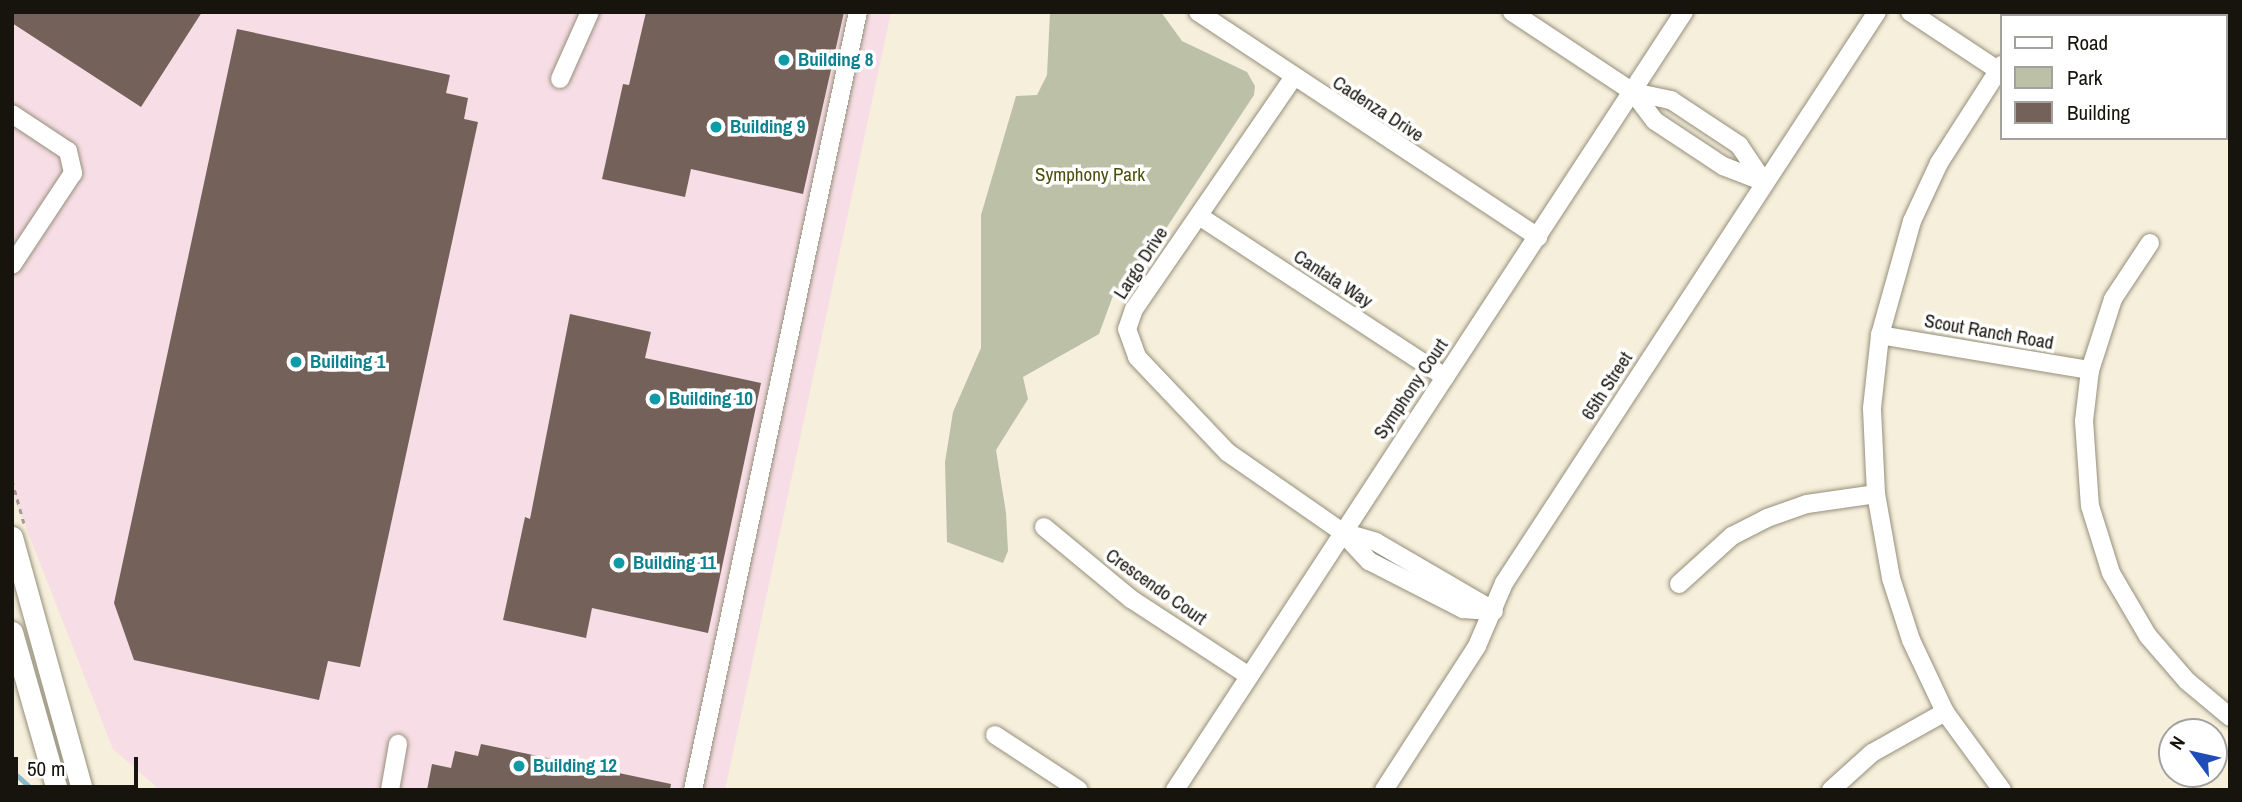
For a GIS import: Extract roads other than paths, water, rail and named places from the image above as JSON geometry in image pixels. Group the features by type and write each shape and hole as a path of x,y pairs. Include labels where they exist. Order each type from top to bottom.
{"main road":[{"path":"12,537 82,790"},
{"path":"12,632 57,790"}],"street":[{"path":"560,79 590,12"},
{"path":"693,790 858,12"},
{"name":"Cadenza Drive","path":"1198,12 1293,78 1538,237"},
{"path":"1512,12 1633,92 1655,121 1723,166 1764,182"},
{"name":"Symphony Court","path":"1175,790 1684,12"},
{"name":"65th Street","path":"1384,790 1477,646 1504,583 1877,12"},
{"path":"1910,12 2000,67"},
{"path":"2000,70 1940,163 1912,221 1880,335 1872,408 1876,494 1891,578 1911,639 1945,712 2001,790"},
{"name":"Largo Drive","path":"1293,78 1134,309 1127,329 1137,357 1227,452 1342,532 1376,542 1494,611"},
{"path":"1633,92 1671,100 1739,145 1764,182"},
{"path":"12,114 68,151 73,173 12,265"},
{"name":"Cantata Way","path":"1199,216 1445,377"},
{"path":"2150,243 2113,299 2090,370 2085,465 2090,506 2111,573 2148,636 2187,681 2230,717"},
{"name":"Scout Ranch Road","path":"1880,335 2090,370"},
{"path":"1679,584 1732,536 1768,518 1807,504 1876,494"},
{"name":"Crescendo Court","path":"1044,527 1131,599 1249,676"},
{"path":"1831,790 1872,752 1945,712"},
{"path":"995,735 1079,790"},
{"path":"390,790 398,744"}],"waterway":[{"path":"12,771 33,790"}],"place":[{"name":"Building 8","path":"784,60"},
{"name":"Building 9","path":"716,127"},
{"name":"Building 1","path":"296,362"},
{"name":"Building 10","path":"655,399"},
{"name":"Building 11","path":"619,563"},
{"name":"Building 12","path":"519,766"}],"park label":[{"name":"Symphony Park","path":"1090,175"}]}
